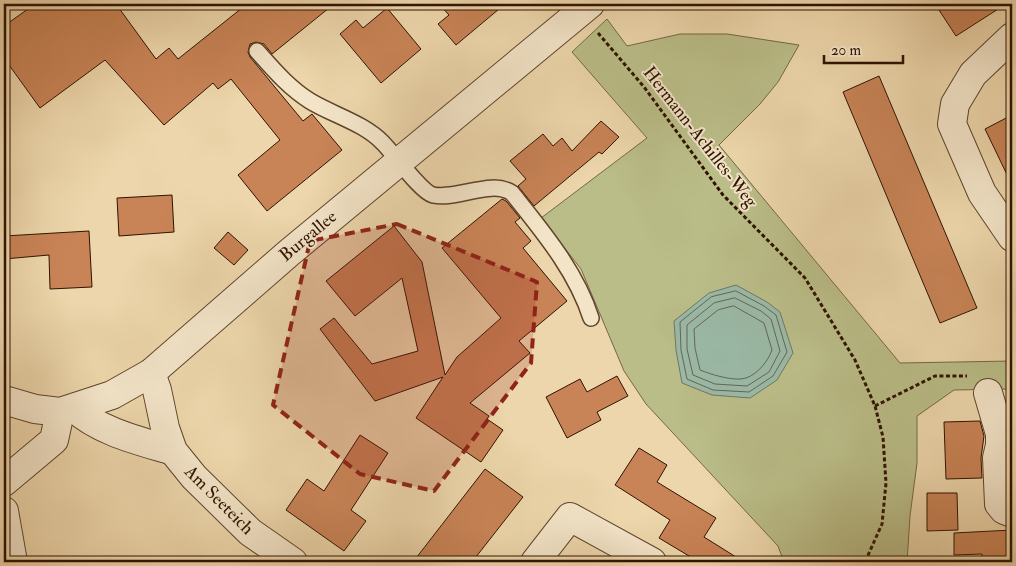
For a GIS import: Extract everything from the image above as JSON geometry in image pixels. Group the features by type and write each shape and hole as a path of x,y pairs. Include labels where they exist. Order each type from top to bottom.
{"street":[{"name":"Burgallee","path":"4,400 35,410 67,410 112,395 151,373 290,252 580,7"},
{"path":"1012,37 973,74 955,104 952,124 982,193 1012,237"},
{"name":"Am Seeteich","path":"151,373 173,452 194,477 250,532 293,562"},
{"path":"981,385 1000,434 997,458 999,504 1004,510 1012,513"},
{"path":"4,482 54,440 67,410"},
{"name":"Am Seeteich","path":"67,410 135,440 173,452"},
{"path":"4,511 13,562"},
{"path":"535,562 570,517 652,562"}],"lane":[{"path":"257,51 299,93 370,133 382,142 423,188 432,195 495,188 505,188 512,193 550,241 585,298 591,318"}],"path":[{"name":"Hermann-Achilles-Weg","path":"580,7 644,87 723,195 804,278 855,360 875,406 883,438 886,483 882,524 865,562"},
{"path":"875,406 935,376 981,385"}],"highlighted area":[{"path":"397,224 537,282 531,363 434,491 360,474 273,405 310,241"}],"green space":[{"path":"607,19 627,46 680,34 727,34 799,45 778,82 760,104 719,145 900,363 1012,361 1012,389 954,390 917,416 917,463 910,516 907,562 784,562 778,546 646,404 624,371 581,269 541,218 647,138 572,52"}],"water":[{"path":"736,285 767,302 780,312 793,353 777,380 750,398 712,395 682,383 676,350 674,321 709,293"}],"building":[{"path":"35,4 116,4 156,59 169,48 178,59 247,4 334,4 272,54 264,44 256,42 250,44 248,52 250,57 303,121 312,114 342,150 267,211 238,175 280,140 231,79 218,89 213,83 164,125 105,60 40,108 4,58 4,26"},
{"path":"439,4 505,4 456,45 438,24 449,15"},
{"path":"935,4 1006,4 956,36"},
{"path":"387,8 421,49 381,83 340,34 356,20 363,28"},
{"path":"879,76 977,308 940,323 843,92"},
{"path":"1012,115 1012,185 985,129"},
{"path":"601,121 619,137 602,154 599,152 534,206 518,186 526,179 510,161 543,134 553,146 562,138 572,151"},
{"path":"172,195 174,232 119,236 117,198"},
{"path":"502,199 506,201 520,218 515,222 531,241 523,248 567,301 519,341 530,353 470,403 489,416 487,419 503,430 481,462 416,418 443,377 375,401 320,329 334,318 372,364 418,351 402,278 355,316 326,281 394,226 422,262 445,375 457,357 501,318 442,248"},
{"path":"89,231 92,287 50,289 49,255 4,259 4,236"},
{"path":"228,232 248,250 234,265 214,248"},
{"path":"617,376 628,396 597,412 601,420 567,438 546,397 580,379 587,392"},
{"path":"980,421 984,436 981,458 982,478 946,479 944,422"},
{"path":"360,435 388,453 351,510 366,521 344,551 286,510 307,479 324,491"},
{"path":"639,448 667,465 657,482 716,518 704,537 744,562 699,562 659,538 670,520 615,485"},
{"path":"485,469 523,497 472,562 413,562"},
{"path":"927,493 957,493 958,530 927,531"},
{"path":"1012,530 1012,562 982,562 982,554 954,555 954,533"}]}
